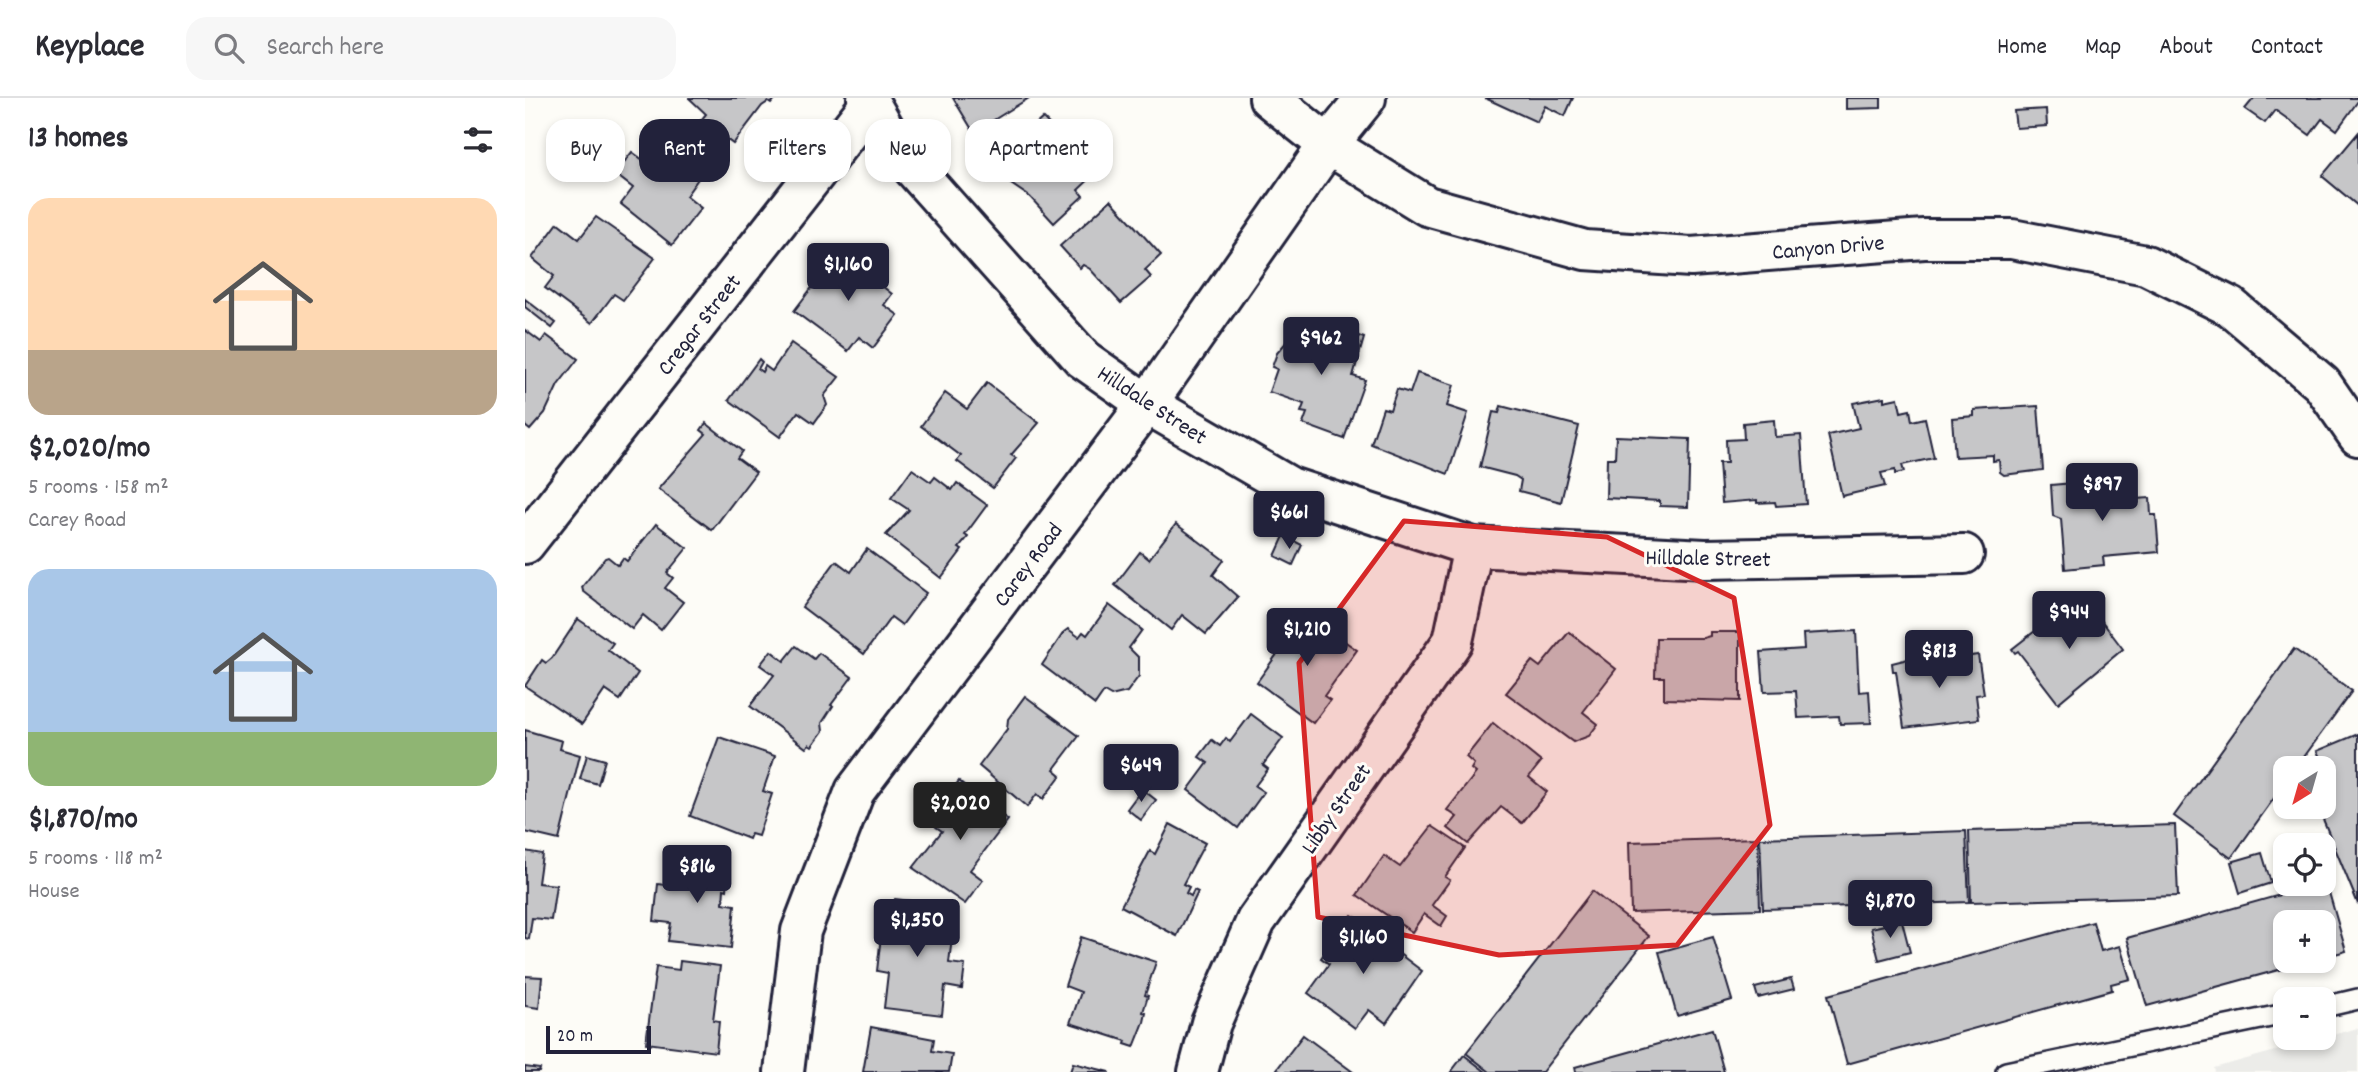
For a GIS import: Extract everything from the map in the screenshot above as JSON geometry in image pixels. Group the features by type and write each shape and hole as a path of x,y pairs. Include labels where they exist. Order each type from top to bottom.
{"street":[{"name":"Canyon Drive","path":"1269,98 1328,145 1427,206 1585,250 1691,257 1924,239 2012,239 2146,265 2231,307 2322,384 2358,436"},
{"name":"Carey Road","path":"784,1072 801,931 855,791 1147,404 1328,145 1366,98"},
{"name":"Hilldale Street","path":"869,101 896,149 1083,359 1147,404 1290,487 1472,547 1705,559 1964,555"},
{"name":"Cregar Street","path":"525,544 869,101"},
{"name":"Libby Street","path":"1198,1072 1211,1023 1256,921 1453,641 1472,547"}],"lane":[{"path":"2336,1004 2358,999"},
{"path":"2006,1072 2273,1016"}],"highlighted area":[{"path":"1404,521 1607,537 1734,598 1770,825 1677,945 1499,955 1318,917 1299,663"}],"shaded area":[{"path":"2358,1028 2358,1072 2215,1072 2214,1068 2279,1050 2336,1050 2336,1034"}],"building":[{"path":"689,98 776,98 771,104 768,102 762,106 752,119 744,119 744,130 733,144 730,142 730,119 702,119 706,114"},
{"path":"953,98 1029,98 995,119 966,119"},
{"path":"1485,98 1573,98 1565,116 1545,106 1537,122"},
{"path":"1846,98 1881,98 1881,108 1846,109"},
{"path":"2254,98 2358,98 2358,101 2337,130 2322,119 2310,135 2275,110 2265,123 2245,109"},
{"path":"2046,109 2047,126 2016,128 2014,111"},
{"path":"2358,133 2358,206 2322,176"},
{"path":"632,152 639,157 639,182 696,182 686,196 701,208 672,245 621,204 633,188 625,182 625,161"},
{"path":"1008,182 1086,182 1078,190 1083,196 1054,223 1030,197"},
{"path":"1111,200 1161,255 1145,270 1151,277 1121,303 1090,269 1083,265 1080,268 1060,246"},
{"path":"596,217 655,258 623,300 614,294 592,323 545,288 554,276 532,258 558,223 579,239"},
{"path":"842,248 875,273 872,278 892,294 884,305 898,315 873,348 859,337 848,351 794,311"},
{"path":"525,299 556,323 552,328 525,307"},
{"path":"1324,324 1364,338 1353,376 1365,380 1344,439 1303,424 1307,413 1301,412 1304,404 1269,392 1277,369 1272,367 1277,353 1300,326 1321,333"},
{"path":"525,330 541,342 546,335 578,359 558,385 545,413 530,430 525,426"},
{"path":"791,343 839,377 824,396 827,405 814,423 798,412 780,437 729,400 759,359 762,362 758,369 762,372 765,366 772,371"},
{"path":"1417,373 1454,385 1447,406 1468,413 1448,474 1371,444 1383,408 1390,410 1397,389 1410,393"},
{"path":"987,383 1039,423 1011,455 1016,458 993,488 957,461 961,456 921,426 945,393 967,409"},
{"path":"1884,397 1884,401 1898,398 1901,412 1910,410 1912,421 1925,418 1934,458 1902,465 1904,472 1895,474 1895,470 1881,473 1885,486 1842,496 1828,435 1859,428 1853,403"},
{"path":"1501,406 1579,426 1561,502 1519,491 1521,480 1515,476 1480,467 1493,412 1499,413"},
{"path":"2038,406 2043,470 2004,475 2000,472 1999,460 1993,461 1993,455 1955,457 1952,418 1974,416 1974,410"},
{"path":"1774,420 1775,437 1801,435 1806,504 1776,506 1775,502 1757,503 1757,500 1722,503 1719,463 1727,463 1726,440 1744,439 1743,423"},
{"path":"706,423 742,451 737,458 756,472 712,530 658,489 706,434 701,430"},
{"path":"1616,436 1690,439 1688,507 1660,506 1660,501 1606,498 1607,458 1615,458"},
{"path":"912,469 931,482 935,477 952,490 957,483 987,505 965,535 968,537 959,548 962,550 941,578 886,535 909,510 891,498"},
{"path":"2119,479 2121,500 2150,498 2151,515 2156,515 2159,552 2103,557 2104,565 2065,569 2061,519 2053,516 2051,485"},
{"path":"656,524 687,548 667,573 673,578 665,588 683,602 661,630 643,615 632,629 583,591 582,587 605,558 608,557 618,565 623,558 627,561"},
{"path":"1176,524 1224,560 1213,575 1238,597 1206,634 1182,615 1171,630 1115,585 1140,552 1149,559"},
{"path":"1284,536 1302,545 1293,565 1275,556"},
{"path":"867,549 926,593 902,625 891,617 864,654 802,607 836,561 851,572"},
{"path":"2089,604 2123,649 2058,703 2018,651 2015,653 2012,649 2053,617 2060,626"},
{"path":"1109,605 1142,630 1129,648 1139,658 1139,676 1127,692 1111,696 1104,692 1095,705 1042,665 1064,632 1068,629 1079,637 1083,632 1087,635"},
{"path":"1306,614 1357,650 1324,696 1330,700 1313,723 1257,682"},
{"path":"578,619 613,643 608,650 638,673 620,700 605,690 582,724 525,686 542,660 546,663 552,658"},
{"path":"1856,631 1859,692 1869,691 1871,723 1840,724 1839,716 1798,718 1796,691 1764,692 1761,652 1804,649 1803,634"},
{"path":"1569,632 1616,669 1583,712 1598,724 1589,736 1573,742 1506,693 1532,661 1540,667"},
{"path":"1710,632 1740,632 1740,701 1664,699 1664,677 1655,677 1656,638 1703,638 1710,636"},
{"path":"796,646 814,659 819,653 852,677 831,705 833,706 822,723 823,731 812,746 809,744 806,748 750,706 774,675 760,665 771,651 784,661"},
{"path":"2294,649 2352,691 2305,756 2273,756 2273,800 2231,858 2174,816"},
{"path":"1978,655 1984,694 1976,695 1979,719 1904,728 1896,671 1893,671 1892,663 1916,657 1943,657 1943,660"},
{"path":"1025,696 1079,736 1054,769 1061,775 1043,799 1037,794 1027,807 979,766 1007,729 1008,719"},
{"path":"1251,714 1283,738 1263,765 1268,769 1255,786 1264,792 1238,828 1188,790 1208,763 1199,757 1212,740 1220,746 1226,738 1230,742"},
{"path":"1493,723 1541,762 1529,777 1547,792 1522,823 1501,807 1468,844 1448,828 1457,817 1447,810 1476,773 1471,769 1474,764 1466,757"},
{"path":"525,730 562,741 560,749 580,755 559,840 525,832"},
{"path":"2358,734 2358,904 2336,851 2336,833 2329,833 2323,819 2336,819 2336,756 2319,756 2317,751"},
{"path":"719,737 775,756 763,791 772,794 758,836 751,834 749,839 690,816"},
{"path":"587,755 605,760 598,784 580,779"},
{"path":"959,781 1008,820 970,870 983,880 965,904 913,868 942,831 936,827 939,822 931,816"},
{"path":"1142,789 1156,800 1141,820 1127,809"},
{"path":"1170,824 1205,843 1183,884 1189,887 1186,893 1191,896 1194,890 1198,892 1177,936 1121,906 1150,851 1155,854"},
{"path":"2175,825 2178,896 1971,902 1969,831"},
{"path":"1432,826 1465,848 1445,877 1450,880 1432,905 1447,916 1441,926 1424,914 1412,932 1357,895 1384,856 1400,867"},
{"path":"1966,831 1969,902 1763,909 1760,838"},
{"path":"1758,838 1760,909 1631,913 1629,842"},
{"path":"525,851 542,854 538,883 556,885 551,920 532,918 529,939 525,938"},
{"path":"2262,853 2271,883 2240,893 2231,862"},
{"path":"684,855 724,859 722,880 728,880 723,903 735,905 731,948 668,941 671,923 654,921 658,884 675,886 676,874 682,875"},
{"path":"1592,891 1649,936 1542,1072 1490,1072 1466,1053"},
{"path":"2276,896 2330,896 2334,910 2273,910 2273,971 2147,1006 2127,938"},
{"path":"895,899 936,904 933,927 953,929 949,963 965,965 962,989 945,986 942,1015 884,1008 888,973 877,971 883,918 892,919"},
{"path":"1352,915 1361,920 1358,923 1422,971 1386,1023 1369,1010 1355,1028 1308,993 1329,964 1321,958"},
{"path":"2336,916 2346,951 2336,954"},
{"path":"1902,921 1910,952 1879,960 1871,928"},
{"path":"2093,922 2101,951 2120,946 2130,979 2111,984 2112,990 1847,1064 1828,995"},
{"path":"1081,937 1156,962 1145,995 1148,996 1143,1012 1146,1013 1144,1022 1134,1047 1125,1044 1126,1041 1070,1023 1081,992 1065,986"},
{"path":"1713,937 1732,1000 1677,1016 1659,952"},
{"path":"680,961 720,966 713,1020 719,1021 716,1052 646,1043 656,967 679,970"},
{"path":"525,976 542,977 539,1008 525,1006"},
{"path":"1791,979 1794,989 1758,998 1755,988"},
{"path":"871,1027 934,1039 932,1051 952,1054 949,1072 863,1072"},
{"path":"1712,1029 1724,1072 1576,1072 1575,1067"},
{"path":"1303,1035 1353,1072 1281,1072 1277,1069"},
{"path":"1464,1055 1486,1072 1451,1072"},
{"path":"1073,1063 1110,1072 1070,1072"},
{"path":"525,1067 540,1069 539,1072 525,1072"}]}
